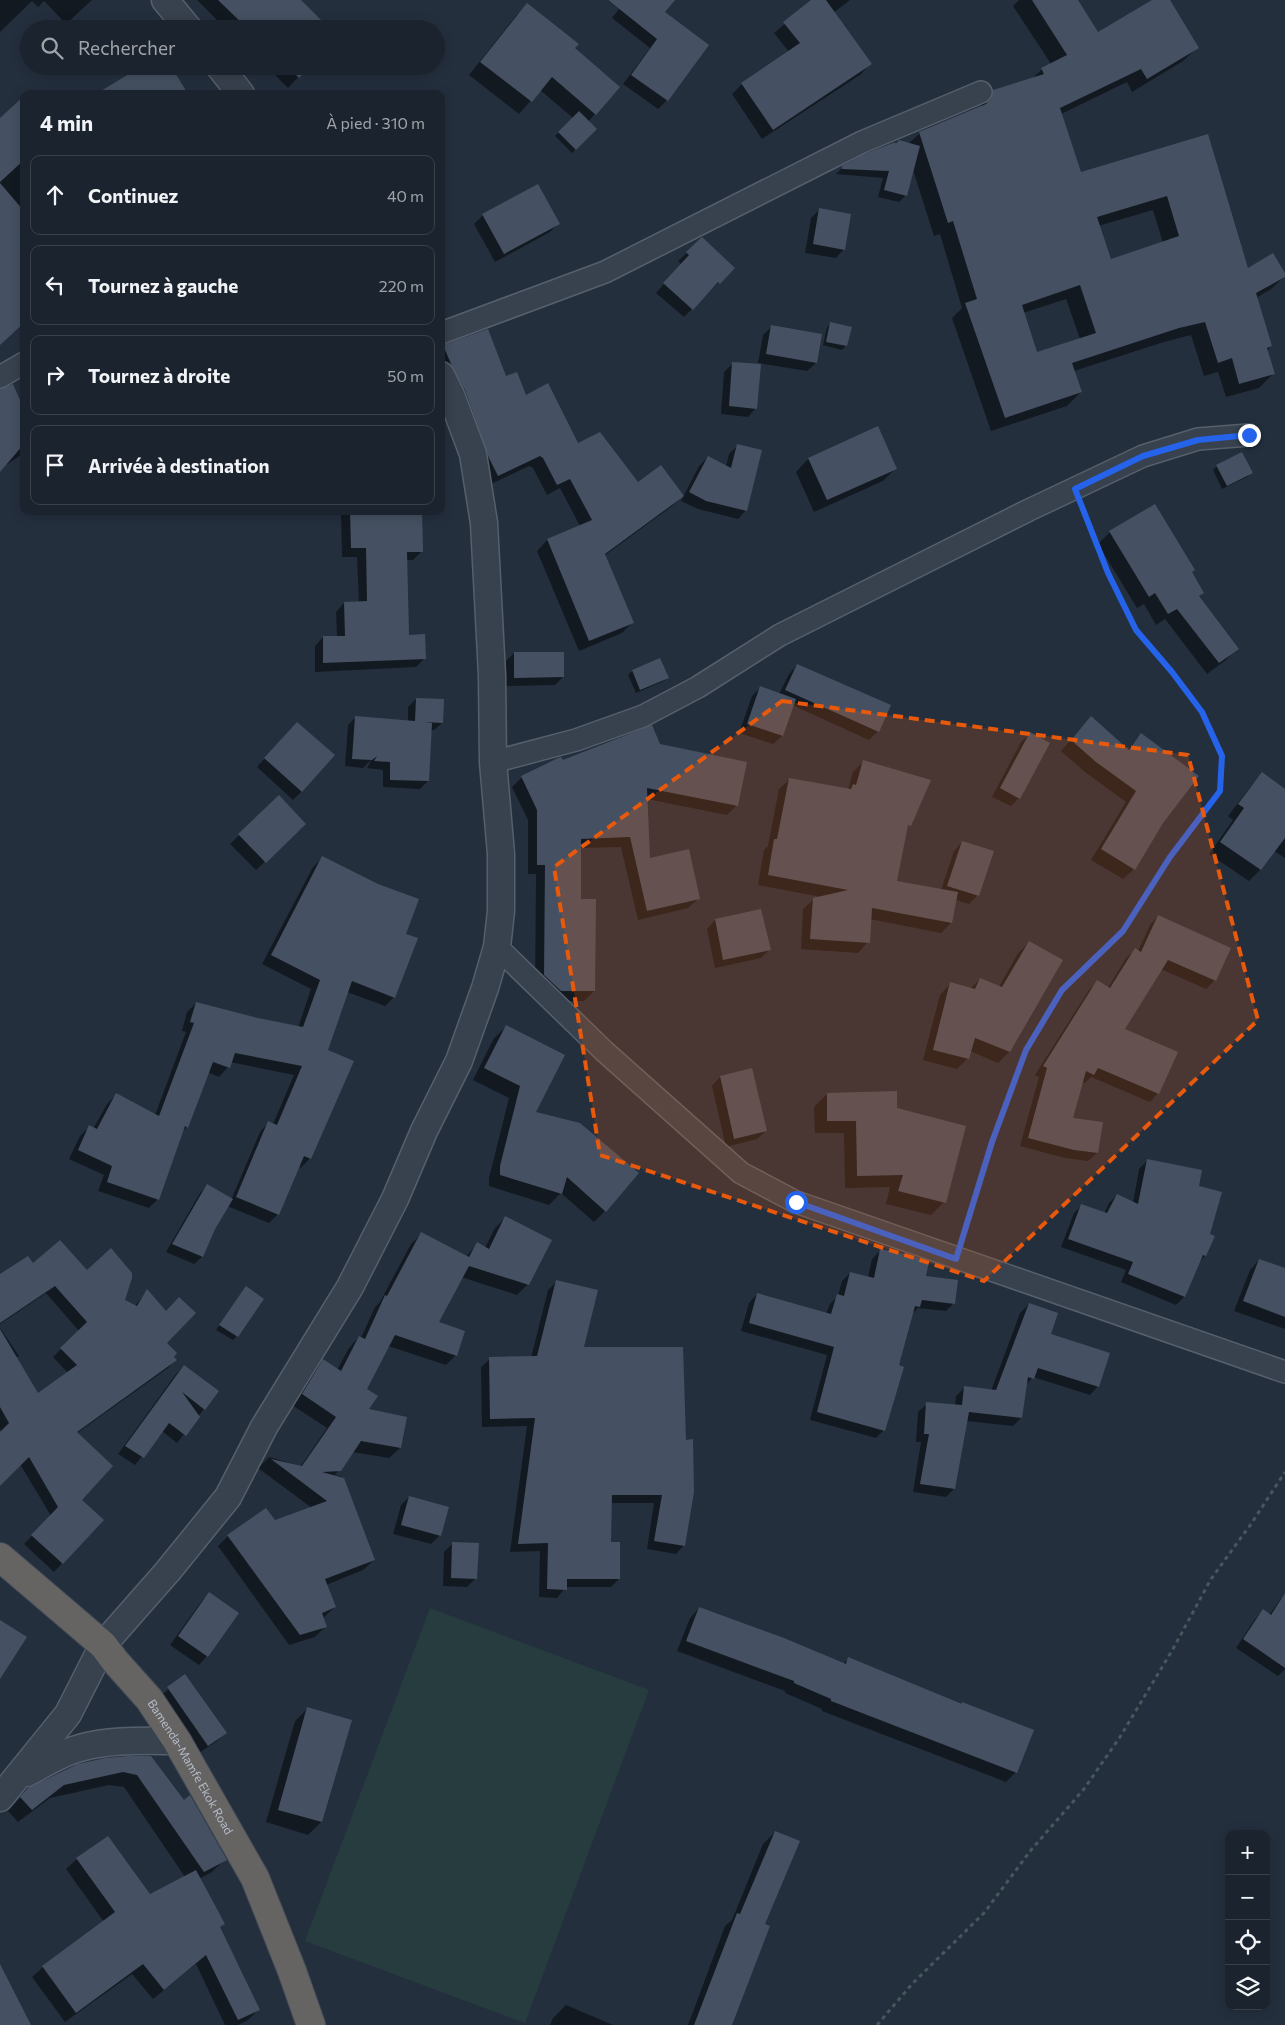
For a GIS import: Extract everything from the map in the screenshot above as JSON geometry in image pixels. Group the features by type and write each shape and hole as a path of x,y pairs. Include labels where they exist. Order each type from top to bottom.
{"highway":[{"name":"Bamenda-Mamfe Ekok Road","path":"0,1557 103,1645 149,1699 177,1741 255,1878 311,2025"}],"street":[{"path":"165,0 182,20"},
{"path":"226,75 238,90"},
{"path":"445,332 605,272 862,142 981,92"},
{"path":"0,377 20,365"},
{"path":"0,1798 68,1714 103,1645 228,1497 264,1427 350,1287 395,1199 424,1131 459,1060 497,947 501,912 501,854 493,762 492,676 484,523 472,454 445,383"},
{"path":"493,762 576,740 644,716 698,687 780,635 1082,484 1143,456 1198,440 1249,435"},
{"path":"497,947 604,1051 741,1173 796,1202 1285,1372"},
{"path":"18,1778 67,1752 82,1747 131,1742 177,1741"}],"path":[{"path":"956,1259 992,1142 1026,1050 1062,990 1123,931 1170,857 1220,791 1222,756 1202,712 1172,672 1136,630 1108,573 1075,489 1082,484"},
{"path":"877,2025 913,1982 984,1913 1031,1850 1084,1789 1120,1737 1173,1649 1211,1579 1251,1524 1285,1472"}],"highlighted area":[{"path":"782,701 1188,755 1258,1020 984,1281 600,1155 554,867"}],"green space":[{"path":"430,1608 649,1690 525,2023 305,1941"}],"building":[{"path":"218,0 301,0 321,20 239,20"},
{"path":"608,0 675,0 665,12 709,45 668,101 631,75 657,39"},
{"path":"811,0 826,0 872,64 773,130 741,83 800,43 783,22"},
{"path":"1032,0 1078,0 1098,32 1152,0 1170,0 1199,48 1147,79 1141,69 1060,108 1081,172 1208,134 1248,268 1273,253 1285,273 1285,277 1256,293 1272,346 1267,348 1275,374 1239,384 1232,358 1218,363 1205,322 1179,328 1072,363 1082,392 1005,418 965,303 977,299 953,221 948,223 919,132 986,104 991,99 993,90 1044,74 1041,68 1067,55","holes":["1167,196 1179,236 1111,259 1097,217","1080,285 1096,333 1037,352 1022,305"]},
{"path":"527,3 579,44 575,48 620,87 596,115 552,77 532,102 480,62"},
{"path":"127,75 176,75 186,90 103,90"},
{"path":"20,100 20,164 0,182 0,118"},
{"path":"579,111 597,129 576,150 558,132"},
{"path":"899,140 920,146 907,196 884,190 889,171 842,169 842,166 867,153 897,143"},
{"path":"0,183 20,206 20,327 0,345"},
{"path":"538,184 560,224 504,254 482,214"},
{"path":"819,208 851,214 845,250 813,244"},
{"path":"702,237 735,268 720,284 718,282 693,310 663,283 689,255 686,252"},
{"path":"830,322 852,327 847,346 826,342"},
{"path":"771,325 822,334 817,363 766,354"},
{"path":"488,329 506,376 517,372 526,395 548,383 578,443 600,432 638,482 661,465 684,496 605,554 634,623 589,641 547,539 592,520 570,479 557,485 543,458 540,456 498,476 489,458 465,390 445,350 445,344"},
{"path":"732,362 761,364 757,409 729,406"},
{"path":"13,384 20,400 20,449 0,472 0,389"},
{"path":"878,426 897,469 827,500 808,458"},
{"path":"737,444 762,450 747,511 706,501 689,492 708,456 731,468"},
{"path":"1242,452 1253,473 1227,486 1216,465"},
{"path":"1155,504 1195,570 1192,572 1204,593 1199,596 1239,649 1219,663 1177,609 1168,614 1155,593 1149,597 1109,531"},
{"path":"350,515 422,515 423,552 407,552 409,635 425,634 426,659 323,663 323,636 345,636 344,602 367,601 366,548 351,548"},
{"path":"514,652 564,652 564,677 514,678"},
{"path":"660,658 669,678 640,690 632,670"},
{"path":"797,664 891,705 879,732 785,690"},
{"path":"760,686 796,699 783,736 747,724"},
{"path":"416,698 444,699 443,723 424,722 432,723 429,781 390,780 390,762 374,761 377,756 372,760 352,759 355,716 415,721"},
{"path":"1091,716 1129,750 1141,733 1199,776 1163,823 1135,870 1101,849 1136,791 1096,762 1071,740"},
{"path":"297,722 335,755 302,792 264,758"},
{"path":"652,725 660,744 747,762 738,806 647,788 650,858 689,849 700,899 647,911 630,837 581,839 581,899 596,899 595,991 561,991 544,975 545,865 537,865 537,810 521,776 558,758 561,757 563,760"},
{"path":"1030,732 1050,743 1020,799 1000,788"},
{"path":"863,760 931,780 911,826 908,825 897,881 958,892 952,923 872,908 870,943 810,939 813,898 848,890 768,875 774,839 777,839 789,778 851,789 853,784 856,785"},
{"path":"1262,772 1285,789 1285,838 1261,870 1220,842 1244,808 1238,804"},
{"path":"279,795 306,824 266,863 238,834"},
{"path":"962,841 994,851 979,896 947,886"},
{"path":"322,856 378,884 419,899 406,934 418,938 395,998 352,981 328,1050 354,1061 311,1159 304,1156 279,1215 236,1197 268,1121 277,1125 302,1066 235,1053 230,1068 213,1062 188,1128 185,1126 159,1200 107,1182 112,1166 78,1150 89,1125 97,1129 116,1093 159,1116 194,1023 190,1022 196,1002 303,1027 320,980 271,955"},
{"path":"761,909 771,950 723,960 715,919"},
{"path":"1158,915 1231,948 1216,981 1168,960 1125,1029 1178,1052 1159,1094 1098,1068 1094,1075 1086,1071 1073,1118 1103,1122 1098,1153 1074,1150 1028,1138 1047,1068 1043,1066 1097,980 1110,988 1135,948 1141,952"},
{"path":"1029,941 1063,960 1010,1052 975,1038 969,1059 933,1050 950,982 975,989 980,978 1002,987"},
{"path":"506,1025 565,1055 536,1112 580,1123 639,1173 606,1212 567,1177 562,1194 500,1175 500,1166 520,1086 484,1068"},
{"path":"752,1068 767,1131 734,1139 720,1076"},
{"path":"897,1091 897,1108 966,1126 946,1203 898,1191 903,1175 857,1176 856,1121 827,1121 827,1093"},
{"path":"1147,1159 1202,1170 1199,1186 1222,1192 1210,1234 1215,1236 1206,1256 1203,1255 1185,1297 1128,1274 1133,1262 1068,1239 1081,1204 1107,1213 1117,1194 1138,1204"},
{"path":"207,1184 233,1199 215,1229 203,1257 172,1244"},
{"path":"505,1216 552,1240 529,1285 469,1266 439,1322 465,1331 457,1356 395,1335 367,1389 378,1396 369,1409 407,1417 401,1448 361,1441 341,1471 322,1472 344,1478 375,1560 325,1579 336,1607 322,1613 327,1627 300,1635 227,1535 266,1508 275,1520 327,1501 271,1459 302,1466 336,1417 302,1394 323,1359 341,1371 359,1336 365,1339 385,1295 387,1296 421,1232 469,1257 477,1242 489,1249"},
{"path":"60,1240 87,1270 111,1248 132,1273 125,1300 137,1306 147,1289 166,1311 179,1297 196,1313 167,1343 177,1353 174,1357 177,1360 77,1432 113,1466 82,1500 104,1520 63,1564 31,1535 58,1507 29,1457 0,1486 0,1432 9,1423 0,1407 0,1329 38,1393 77,1365 60,1348 87,1322 55,1286 0,1323 0,1274 28,1256 33,1263"},
{"path":"880,1249 929,1261 926,1276 958,1280 955,1304 922,1300 920,1307 915,1306 899,1365 904,1367 885,1431 817,1412 834,1347 749,1323 757,1293 831,1314 837,1294 844,1296 850,1272 874,1278"},
{"path":"1259,1259 1285,1268 1285,1317 1243,1301"},
{"path":"556,1280 598,1290 584,1347 683,1347 686,1440 693,1439 694,1492 685,1546 654,1541 662,1495 612,1495 611,1542 620,1542 620,1579 567,1579 567,1590 547,1589 548,1543 518,1544 535,1418 490,1419 489,1357 537,1356"},
{"path":"246,1286 264,1299 238,1337 219,1325"},
{"path":"1029,1303 1058,1313 1051,1334 1110,1353 1099,1387 1038,1368 1034,1379 1028,1377 1022,1418 969,1412 955,1489 920,1484 929,1434 924,1434 926,1402 962,1405 964,1386 996,1390"},
{"path":"184,1365 219,1391 205,1410 182,1392 200,1417 186,1436 169,1423 144,1458 125,1446"},
{"path":"409,1496 449,1507 441,1536 401,1525"},
{"path":"452,1542 479,1543 477,1579 451,1578"},
{"path":"209,1592 239,1613 208,1657 178,1636"},
{"path":"1285,1593 1285,1668 1243,1639 1263,1609 1271,1615"},
{"path":"699,1607 784,1638 846,1664 848,1657 962,1704 962,1702 1034,1730 1017,1773 831,1701 831,1699 794,1683 794,1681 686,1641"},
{"path":"0,1620 27,1637 0,1679"},
{"path":"185,1674 227,1733 208,1746 167,1687"},
{"path":"307,1707 352,1720 322,1822 278,1810"},
{"path":"151,1756 184,1800 190,1795 227,1860 204,1872 137,1775 123,1772 64,1785 32,1810 20,1797 28,1788 78,1764 105,1758"},
{"path":"775,1831 800,1841 765,1924 770,1926 732,2025 694,2025 737,1913 740,1914"},
{"path":"108,1836 150,1894 196,1870 225,1924 220,1927 260,2010 238,2020 206,1955 164,1990 143,1964 76,2013 42,1966 115,1912 76,1858"},
{"path":"0,1964 31,2025 0,2025"}],"route":[{"path":"796,1202 956,1259 992,1142 1026,1050 1062,990 1123,931 1170,857 1220,791 1222,756 1202,712 1172,672 1136,630 1108,573 1075,489 1143,456 1198,440 1249,435"}]}
